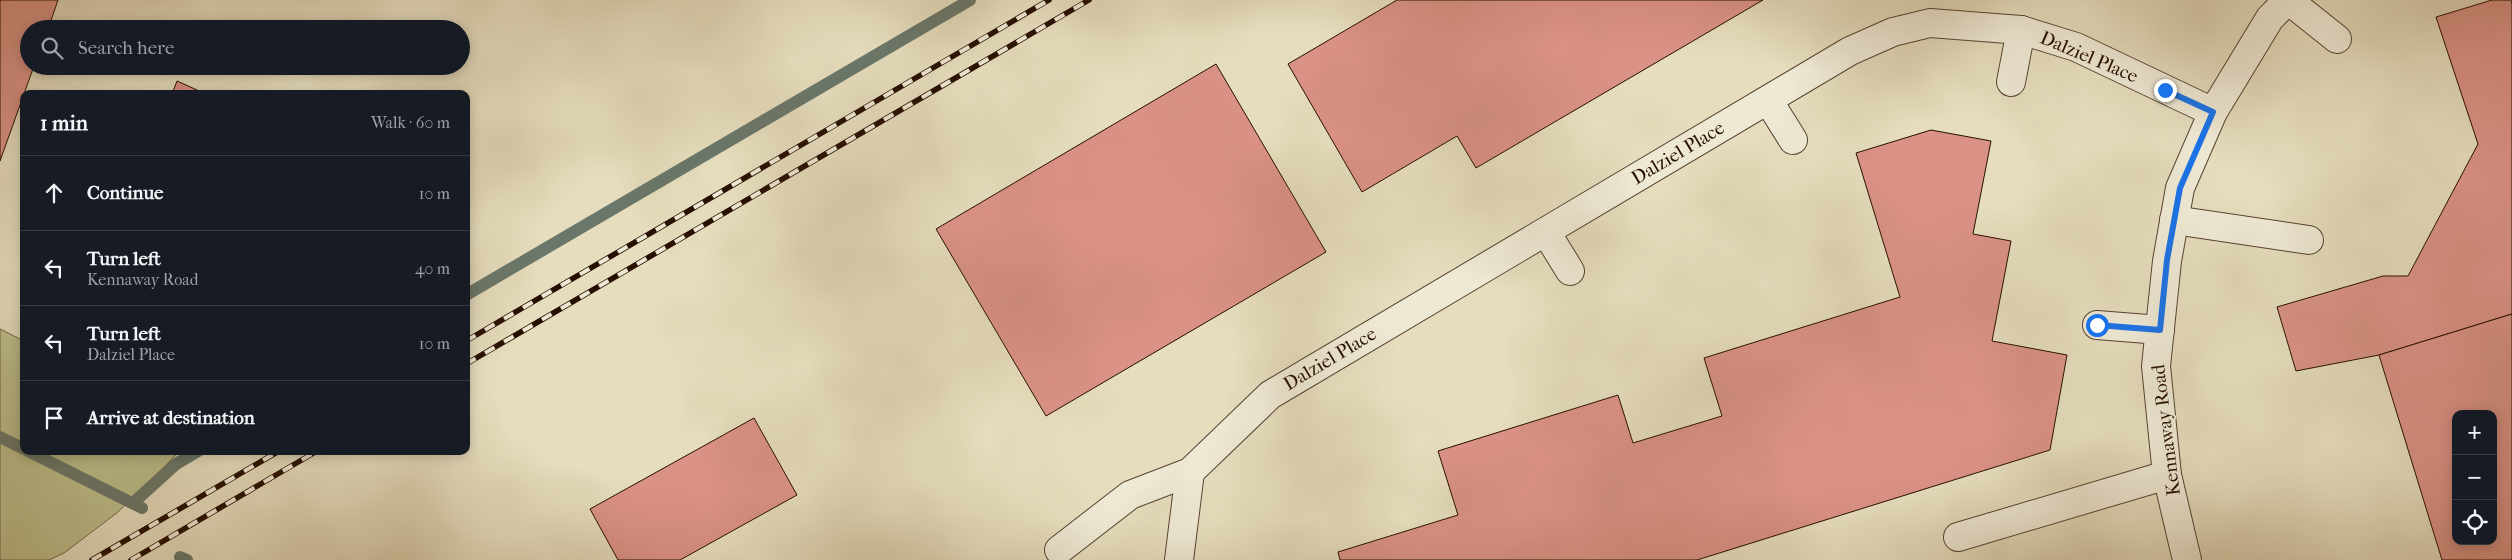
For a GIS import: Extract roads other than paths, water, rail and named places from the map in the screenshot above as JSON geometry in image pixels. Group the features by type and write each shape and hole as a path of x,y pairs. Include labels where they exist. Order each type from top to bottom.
{"street":[{"path":"2288,0 2337,38"},
{"name":"Kennaway Road","path":"2187,560 2168,475 2156,366 2167,260 2174,220 2180,188 2213,112 2270,18 2288,0"},
{"name":"Dalziel Place","path":"1190,472 1270,394 1850,51 1893,32 1930,23 2021,30 2076,47 2213,112"},
{"path":"2011,82 2021,30"},
{"path":"1768,100 1793,140"},
{"path":"2174,220 2309,240"},
{"path":"1546,232 1570,271"},
{"path":"2097,325 2160,330"},
{"path":"1060,550 1130,495 1190,472 1179,560"},
{"path":"1958,537 2168,475"}],"waterway":[{"path":"470,293 970,0"},
{"path":"0,437 20,447"},
{"path":"36,455 142,508"},
{"path":"133,503 176,464 191,455"},
{"path":"180,557 187,560"}],"railway":[{"path":"470,339 1049,0"},
{"path":"470,362 1089,0"},
{"path":"92,560 272,455"},
{"path":"131,560 310,455"}]}
